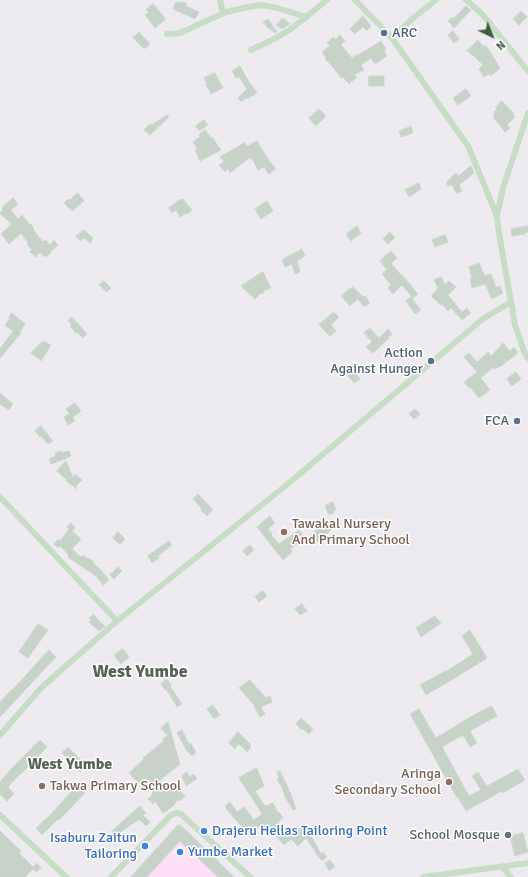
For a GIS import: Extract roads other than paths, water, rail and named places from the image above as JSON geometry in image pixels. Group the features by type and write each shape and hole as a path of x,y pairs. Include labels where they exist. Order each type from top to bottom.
{"street":[{"path":"220,0 223,13"},
{"path":"251,50 291,29 327,0"},
{"path":"355,0 392,38 468,146 497,216 516,325 524,351 528,358"},
{"path":"392,38 412,19 436,0"},
{"path":"466,0 483,15 528,71"},
{"path":"167,34 180,33 223,13 248,6 261,5 277,8 306,17"},
{"path":"497,216 503,188 528,113"},
{"path":"0,735 40,688 116,621 289,483 484,318 511,302"},
{"path":"0,497 116,621"},
{"path":"111,877 171,815 177,813 181,814 250,877"},
{"path":"0,816 66,877"},
{"path":"423,877 528,863"},
{"path":"502,867 511,877"}],"place":[{"name":"ARC","path":"384,33"},
{"name":"Action Against Hunger","path":"431,361"},
{"name":"FCA","path":"517,421"},
{"name":"Tawakal Nursery And Primary School","path":"284,532"},
{"name":"Aringa Secondary School","path":"449,782"},
{"name":"Takwa Primary School","path":"42,786"},
{"name":"Drajeru Hellas Tailoring Point","path":"204,831"},
{"name":"School Mosque","path":"508,835"},
{"name":"Isaburu Zaitun Tailoring","path":"145,846"},
{"name":"Yumbe Market","path":"180,852"}],"district":[{"name":"West Yumbe","path":"140,672"},
{"name":"West Yumbe","path":"70,765"}]}
